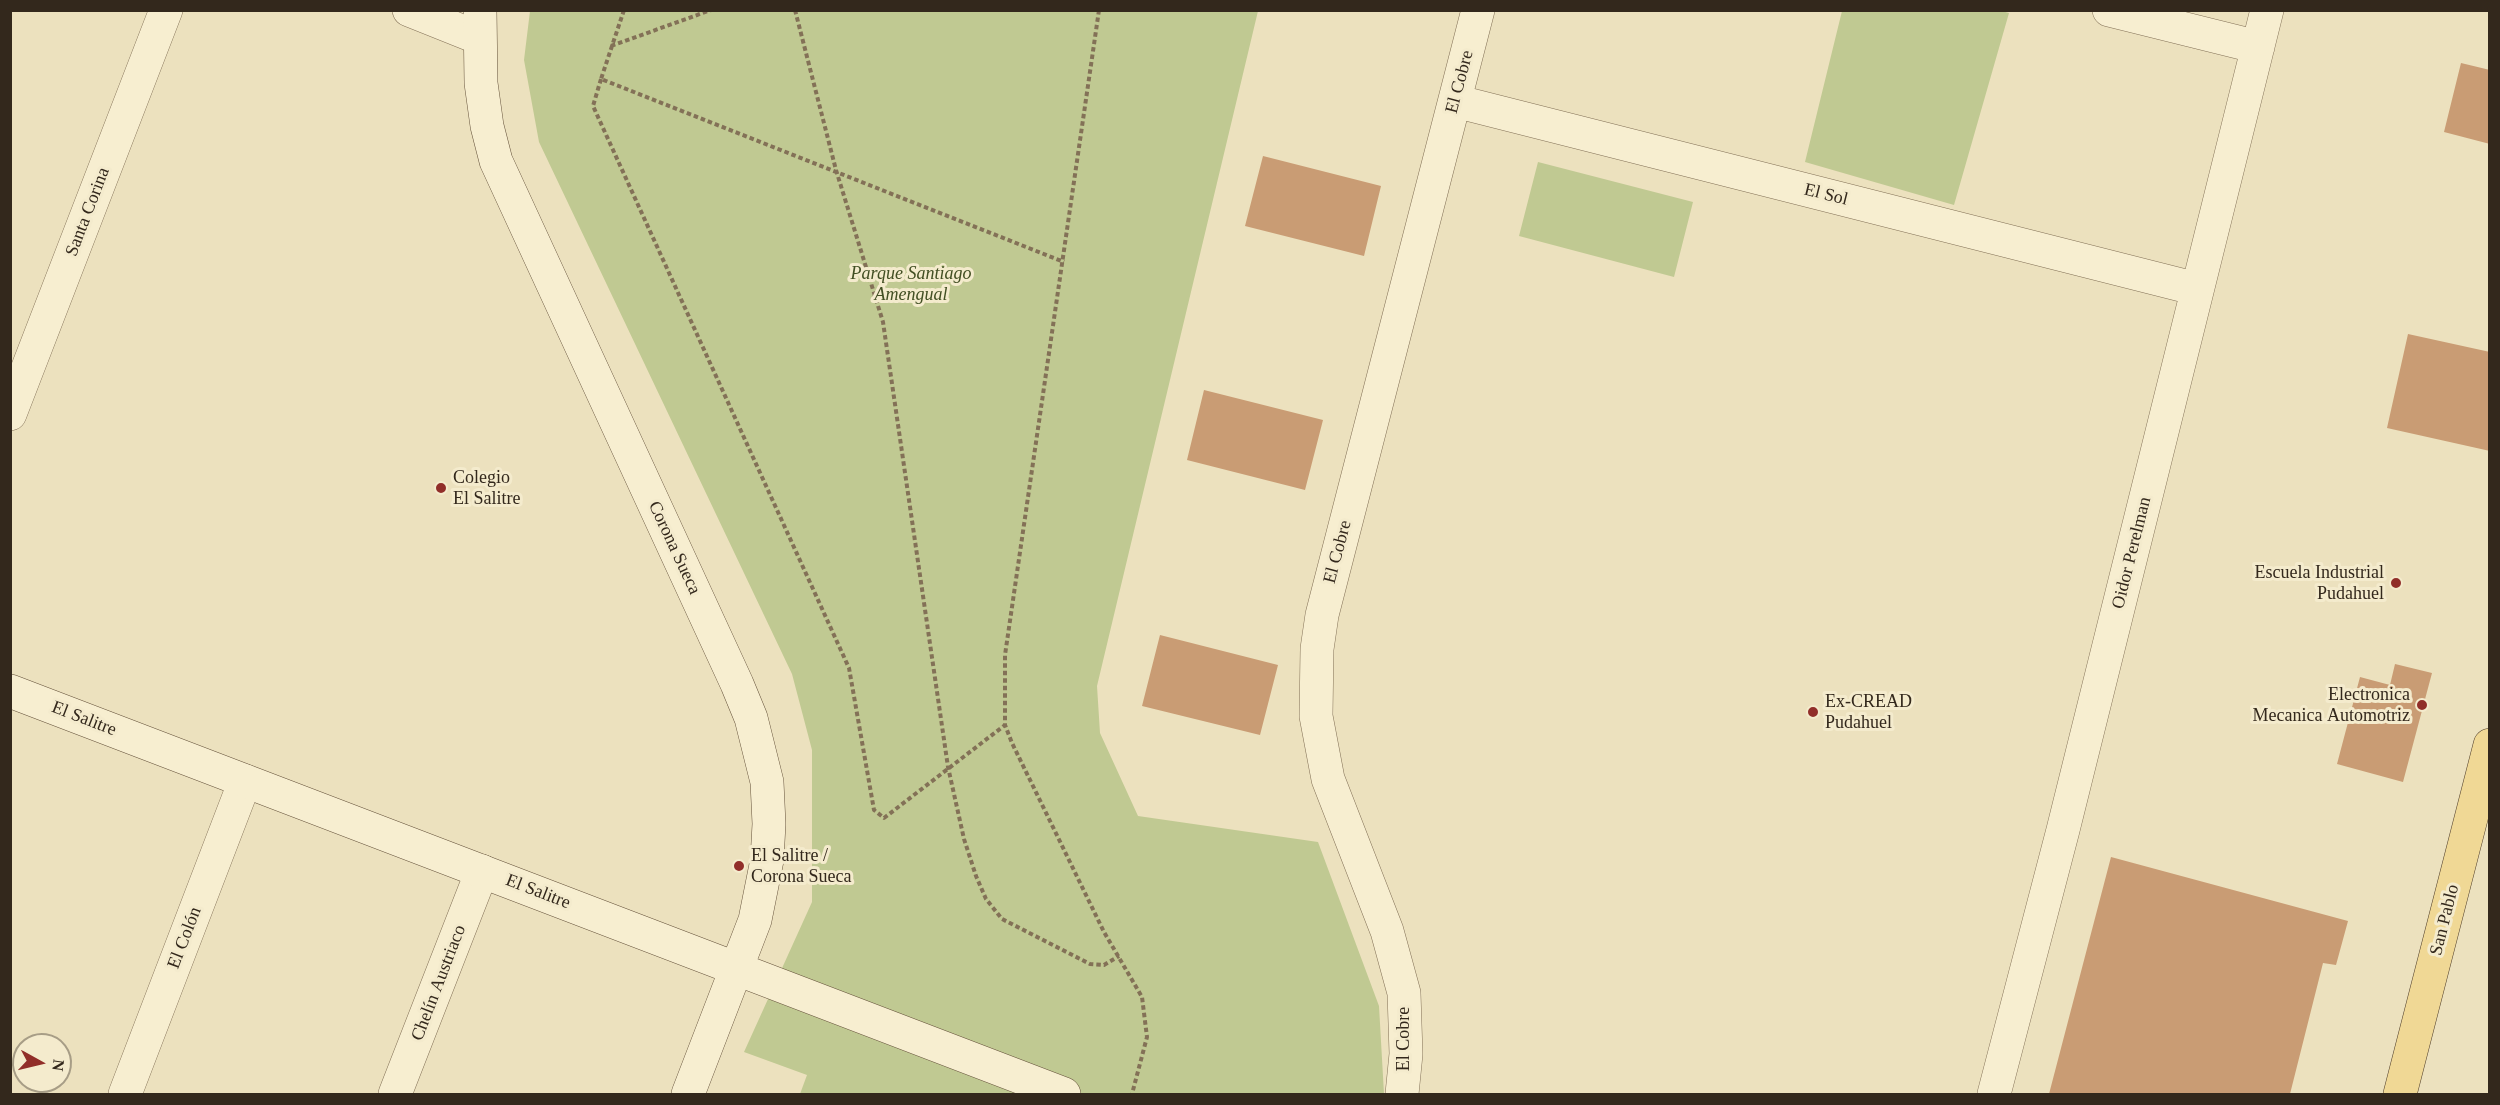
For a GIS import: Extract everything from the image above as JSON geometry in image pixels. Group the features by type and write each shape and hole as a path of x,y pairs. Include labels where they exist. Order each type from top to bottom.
{"main road":[{"name":"San Pablo","path":"2400,1095 2490,745"}],"street":[{"name":"Santa Corina","path":"10,414 166,10"},
{"path":"409,10 480,24"},
{"name":"El Cobre","path":"1402,1095 1406,1054 1404,993 1387,931 1328,779 1316,716 1317,650 1322,615 1478,10"},
{"path":"2109,10 2258,47"},
{"name":"Oidor Perelman","path":"1994,1095 2063,830 2267,10"},
{"name":"Corona Sueca","path":"480,24 481,83 487,126 496,161 737,684 751,718 767,782 769,810 767,860 755,920 688,1095"},
{"name":"El Sol","path":"1455,100 2197,289"},
{"name":"El Salitre","path":"11,693 1064,1095"},
{"name":"El Colón","path":"125,1095 245,781"},
{"name":"Chelín Austriaco","path":"395,1095 482,871"}],"path":[{"path":"624,10 593,106 849,668 874,810 884,818 1005,724"},
{"path":"611,46 711,10"},
{"path":"795,10 836,170 883,322 948,767 964,839 976,876 986,899 1002,919 1090,964 1104,965 1119,956"},
{"path":"1099,10 1005,656 1005,724 1012,743 1104,932 1142,997 1147,1037 1132,1095"},
{"path":"601,79 1064,262"}],"green space":[{"path":"1998,10 2009,13 1954,205 1805,162 1842,11"},
{"name":"Parque Santiago Amengual","path":"530,11 1258,11 1097,686 1100,733 1138,816 1318,842 1379,1006 1384,1094 800,1094 807,1075 744,1052 812,902 812,750 792,674 539,142 524,60"},
{"path":"1538,162 1693,202 1674,277 1519,236"}],"building":[{"path":"2461,63 2490,70 2490,144 2444,132"},
{"path":"1263,156 1381,186 1364,256 1245,226"},
{"path":"2408,334 2490,352 2490,451 2387,428"},
{"path":"1204,390 1323,420 1305,490 1187,460"},
{"path":"1160,635 1278,665 1260,735 1142,706"},
{"path":"2395,664 2432,673 2403,782 2337,764 2360,677 2390,685"},
{"path":"2111,857 2348,921 2336,965 2323,963 2290,1094 2049,1094"}],"place":[{"name":"Colegio El Salitre","path":"441,488"},
{"name":"Escuela Industrial Pudahuel","path":"2396,583"},
{"name":"Electronica Mecanica Automotriz","path":"2422,705"},
{"name":"Ex-CREAD Pudahuel","path":"1813,712"},
{"name":"El Salitre / Corona Sueca","path":"739,866"}]}
